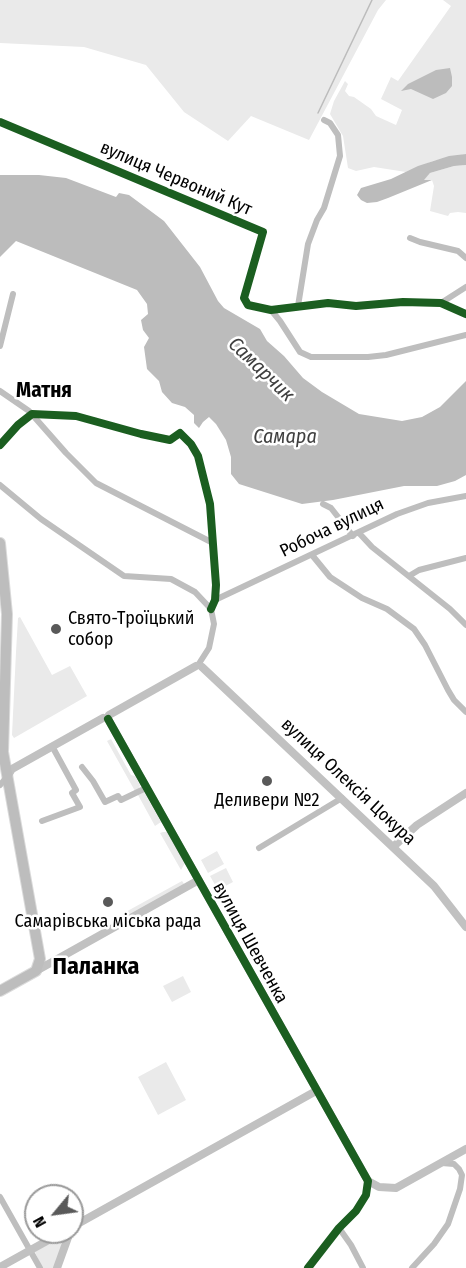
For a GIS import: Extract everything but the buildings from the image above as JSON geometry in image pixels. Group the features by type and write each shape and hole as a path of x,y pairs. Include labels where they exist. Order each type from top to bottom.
{"highway":[{"path":"0,543 6,597 1,717 3,781 40,950 39,965 36,971 0,991"}],"street":[{"path":"298,306 308,244 324,208 340,156 338,135 330,123 324,120"},
{"name":"вулиця Червоний Кут","path":"0,122 263,232 244,298 248,305 271,310"},
{"path":"410,238 458,251 466,258"},
{"path":"441,303 466,287"},
{"path":"0,346 13,294"},
{"path":"271,310 328,303 356,306 403,302 441,303 466,314"},
{"path":"271,310 300,352 311,357 386,355 466,335"},
{"path":"0,391 32,414 96,483 213,543"},
{"path":"0,445 18,425 32,414 75,416 170,440 180,433 191,444 198,456 210,504 216,585 215,600 210,609"},
{"path":"0,485 41,519 124,576 171,579 195,592 210,609 214,624 209,648 200,665 12,769 3,781"},
{"name":"Робоча вулиця","path":"215,600 396,514 428,503 466,496"},
{"path":"322,504 331,508 356,534 450,609 466,625"},
{"path":"312,555 330,577 362,598 387,609 414,629 425,645 447,690 466,712"},
{"path":"409,576 418,570 466,558"},
{"name":"вулиця Олексія Цокура","path":"200,665 434,886 466,927"},
{"name":"вулиця Шевченка","path":"106,718 368,1181"},
{"path":"42,821 80,807 72,793 76,790 52,746"},
{"path":"82,767 105,802 117,796 121,800 146,788"},
{"path":"393,847 417,825 466,793"},
{"path":"259,848 342,798"},
{"path":"36,971 197,881"},
{"path":"84,1220 316,1091"},
{"path":"308,1268 339,1228 356,1211 366,1195 368,1181 379,1187 396,1188 466,1149"},
{"path":"413,1268 448,1224 460,1189 462,1175 459,1168 454,1164 441,1163"},
{"path":"0,1197 40,1268"},
{"path":"339,1228 363,1268"},
{"path":"0,1267 41,1244"},
{"path":"57,1268 66,1244"}],"shaded area":[{"path":"0,0 386,0 378,10 309,140 251,116 228,141 184,112 146,65 84,47 0,43"},
{"path":"443,0 466,0 466,154 433,161 406,172 374,167 356,171 348,168 343,136 330,114 345,81 348,84 345,91 349,96 371,109 376,116 396,125 402,110 381,99 391,77 398,81 451,6"},
{"path":"466,165 466,213 450,213 448,216 430,211 434,186 432,180 423,180 430,173"},
{"path":"20,617 52,675 70,666 87,696 14,738 12,735 16,652 18,618"},
{"path":"111,739 131,775 135,776 140,785 139,789 135,791 107,741"},
{"path":"144,792 161,822 155,826 138,795"},
{"path":"168,832 185,863 181,870 160,833"},
{"path":"217,851 224,864 208,873 201,860"},
{"path":"226,868 233,882 218,890 210,876"},
{"path":"182,881 185,885 124,918 122,914"},
{"path":"183,976 191,992 172,1002 163,986"},
{"path":"166,1062 186,1100 158,1115 138,1077"},
{"path":"48,1244 63,1244 55,1268 42,1268 35,1252"}],"water":[{"path":"450,68 452,86 446,93 433,99 411,89 401,91 408,84 436,70"},
{"path":"466,154 466,165 430,173 424,180 432,180 388,198 367,203 357,195 361,188 391,179 418,166 449,156"},
{"name":"Самара","path":"0,175 66,178 116,197 119,193 129,195 164,221 200,267 224,308 260,329 267,341 303,378 359,414 402,421 422,417 440,407 466,381 466,475 437,486 404,486 302,504 239,484 231,474 231,457 226,440 216,424 209,417 199,428 194,423 194,415 185,407 172,403 162,392 159,381 147,369 144,347 149,338 143,330 141,320 148,314 147,304 137,290 16,241 0,257"}],"waterway":[{"path":"318,113 372,0"}],"cycle path":[{"path":"0,122 263,232 244,298 248,305 271,310 328,303 356,306 403,302 441,303 466,314"},
{"path":"0,445 18,425 32,414 76,416 170,440 180,433 191,444 198,456 210,504 216,585 215,600 211,609"},
{"path":"108,719 368,1181 366,1195 356,1211 339,1228 308,1268"}],"place":[{"name":"Свято-Троїцький собор","path":"56,629"},
{"name":"Деливери №2","path":"267,781"},
{"name":"Самарівська міська рада","path":"108,902"}],"district":[{"name":"Матня","path":"44,391"},
{"name":"Паланка","path":"96,967"}],"water label":[{"name":"Самарчик","path":"261,370"}]}
